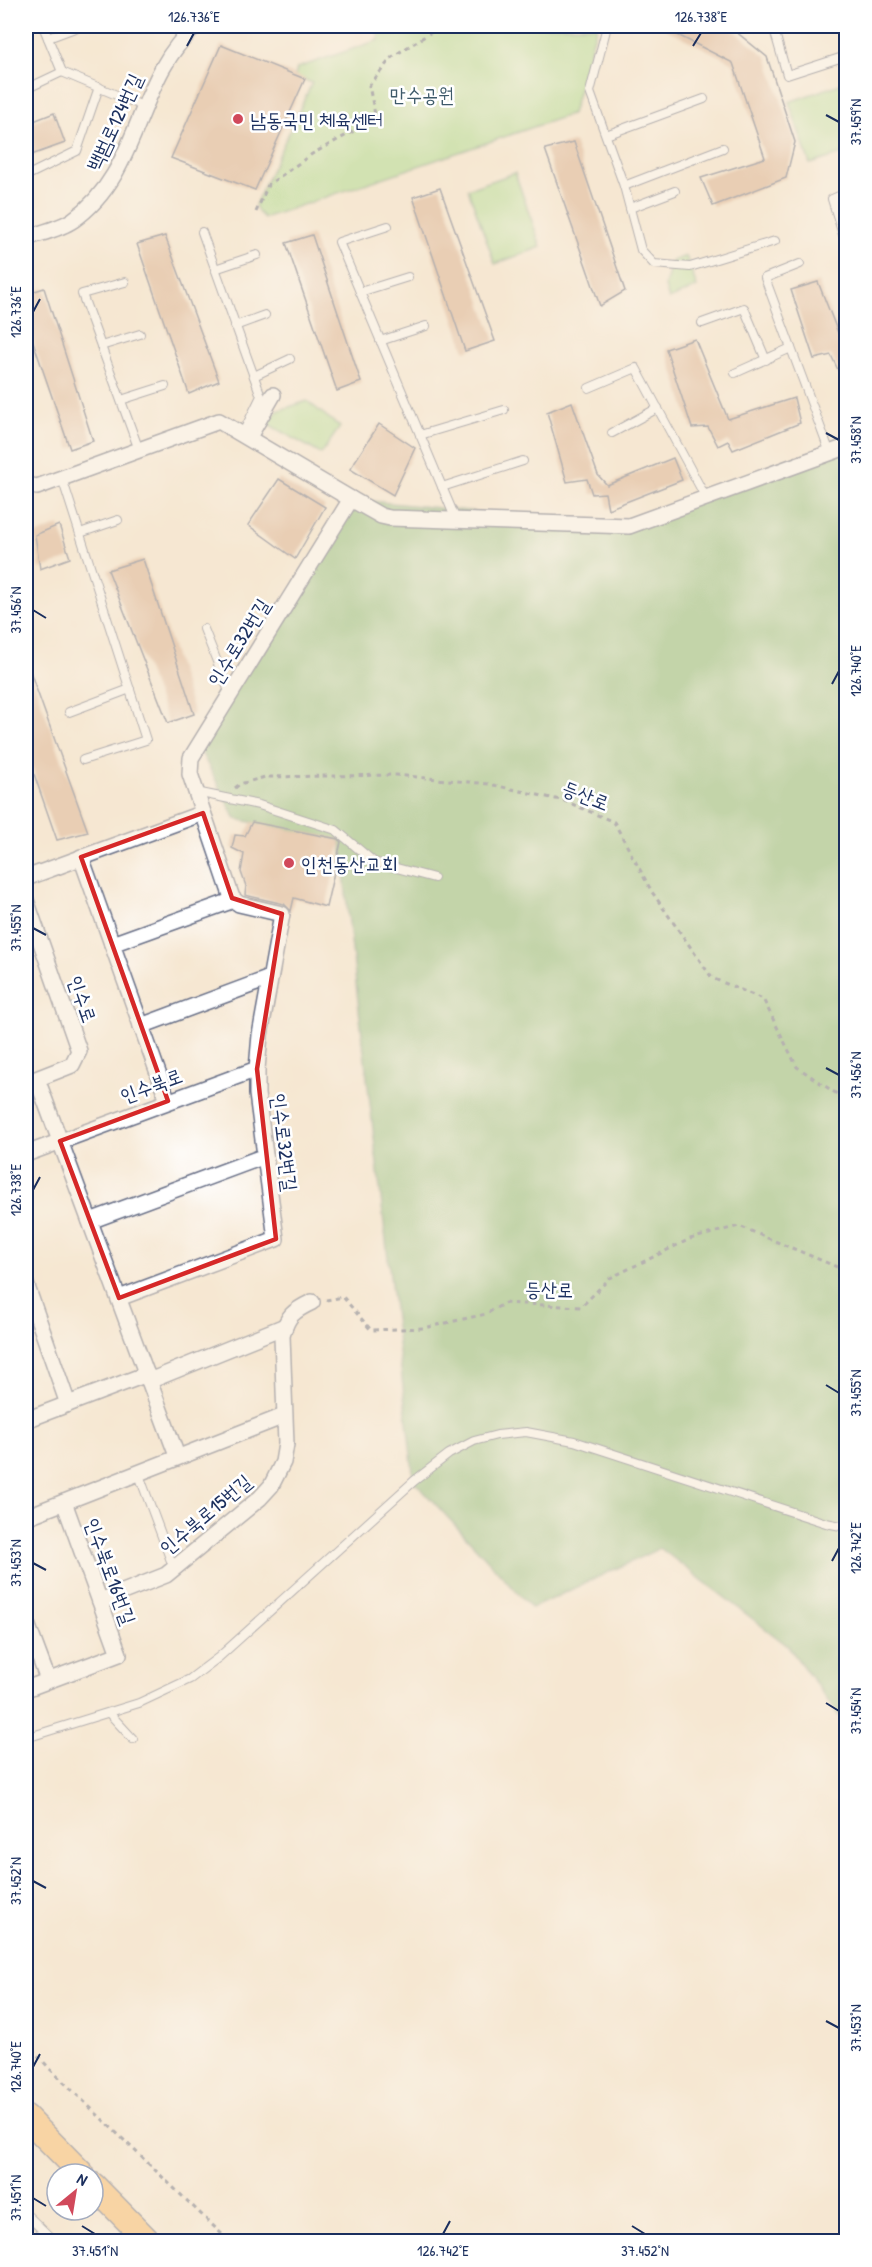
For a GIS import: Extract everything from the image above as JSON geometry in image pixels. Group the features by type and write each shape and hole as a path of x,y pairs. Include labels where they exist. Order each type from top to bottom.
{"main road":[{"path":"26,2117 70,2162"},
{"path":"105,2198 149,2241"}],"street":[{"name":"백범로124번길","path":"26,238 71,221 94,202 111,182 171,52 196,26"},
{"path":"246,435 273,395"},
{"path":"26,485 37,487 219,421 381,516 629,526 846,447"},
{"name":"인수로32번길","path":"119,1298 276,1239 257,1069 282,914 238,904 232,898 190,774 190,758 351,499"},
{"path":"26,878 203,813"},
{"path":"81,857 168,1101"},
{"name":"인수로","path":"26,900 79,1050 72,1065 31,1081"},
{"path":"112,944 234,900"},
{"path":"141,1026 270,978"},
{"name":"인수북로","path":"26,1154 257,1069"},
{"path":"31,1081 60,1141 177,1456 284,1416"},
{"path":"90,1221 266,1156"},
{"path":"26,1284 68,1404"},
{"path":"26,1420 148,1378 285,1326 286,1320 299,1308 312,1302"},
{"name":"인수북로15번길","path":"100,1601 166,1575 260,1498 271,1486 283,1461 286,1444 282,1336 285,1326"},
{"name":"인수북로16번길","path":"26,1517 177,1456"},
{"name":"인수북로16번길","path":"48,1680 119,1654 64,1502"},
{"path":"26,1621 48,1680 26,1689"}],"lane":[{"path":"43,26 62,72 145,107"},
{"path":"48,38 80,26"},
{"path":"607,26 590,92 624,186 641,250 654,264 690,267 775,241"},
{"path":"786,26 773,28 787,75 846,56"},
{"path":"26,88 62,72"},
{"path":"26,176 77,151 99,87"},
{"path":"606,135 704,99"},
{"path":"624,186 723,148"},
{"path":"630,208 675,191"},
{"path":"846,193 832,198 846,244"},
{"path":"388,226 339,242 456,520"},
{"path":"202,232 261,396 246,435"},
{"path":"215,269 257,255"},
{"path":"800,264 765,278 830,453"},
{"path":"360,292 408,277"},
{"path":"125,282 82,294 139,450"},
{"path":"702,323 744,308 766,360"},
{"path":"236,326 265,315"},
{"path":"380,341 426,326"},
{"path":"101,346 140,334"},
{"path":"735,373 791,348"},
{"path":"254,376 290,359"},
{"path":"590,387 636,368 706,498"},
{"path":"121,400 165,386"},
{"path":"612,433 658,408"},
{"path":"420,435 504,410"},
{"path":"442,488 523,461"},
{"path":"62,478 146,740 83,760"},
{"path":"80,533 118,520"},
{"path":"204,629 230,694"},
{"path":"69,712 130,689"},
{"path":"196,792 260,805 336,830 374,862 434,878"},
{"path":"26,1738 139,1703 190,1679 219,1657 414,1481 448,1454 474,1441 489,1437 526,1432 574,1441 815,1520 846,1527"},
{"path":"138,1472 174,1569"},
{"path":"109,1713 133,1739"},
{"path":"26,2214 55,2241"}],"path":[{"path":"256,212 268,185 312,153 376,119 369,86 392,57 441,26"},
{"name":"등산로","path":"215,796 227,793 240,784 265,777 396,775 489,784 565,801 614,822 652,892 712,978 763,999 797,1067 846,1100"},
{"name":"등산로","path":"312,1302 343,1297 371,1330 424,1328 486,1314 505,1303 582,1307 610,1278 690,1239 739,1226 842,1269 846,1268"},
{"path":"26,2042 48,2068 230,2241"}],"highlighted area":[{"path":"203,813 232,898 282,914 257,1069 276,1239 119,1298 60,1141 168,1101 81,857"}],"green space":[{"name":"만수공원","path":"381,26 597,26 572,114 264,218 255,205 312,83 295,76 297,68 379,40 378,32"},
{"path":"846,82 846,153 810,164 789,102"},
{"path":"515,173 541,247 495,264 468,189"},
{"path":"686,256 697,287 669,299 665,286 672,261"},
{"path":"307,401 340,427 321,454 268,424 277,411"},
{"path":"846,445 846,1697 839,1716 788,1646 660,1548 532,1608 414,1481 341,840 236,819 198,746 351,499 614,526"}],"building":[{"path":"660,26 722,26 735,31 767,57 795,142 786,178 713,206 701,178 765,158 733,63"},
{"name":"남동국민 체육센터","path":"221,45 305,79 255,190 171,158"},
{"path":"54,113 65,143 26,157 26,124"},
{"path":"574,142 625,291 600,306 545,149"},
{"path":"440,188 495,341 465,351 413,197"},
{"path":"312,235 361,382 337,391 286,243"},
{"path":"165,236 219,381 189,394 137,244"},
{"path":"818,282 846,353 846,387 831,355 814,359 791,290"},
{"path":"44,288 93,441 70,449 26,321 26,294"},
{"path":"695,339 728,419 794,398 800,423 733,450 728,441 718,446 708,427 692,428 666,349"},
{"path":"572,402 598,475 607,485 673,458 682,480 608,509 605,493 592,494 587,479 567,482 547,412"},
{"path":"379,424 415,448 393,495 350,469"},
{"path":"279,479 325,507 295,559 248,525"},
{"path":"59,525 70,558 40,569 35,535"},
{"path":"143,559 194,714 168,723 108,570"},
{"path":"26,663 88,832 57,840 26,751"},
{"name":"인천동산교회","path":"252,822 338,839 341,842 326,907 294,898 291,911 284,904 245,895 246,886 241,872 244,854 232,848 235,835 245,836"}],"place":[{"name":"남동국민 체육센터","path":"238,119"},
{"name":"인천동산교회","path":"289,863"}]}
